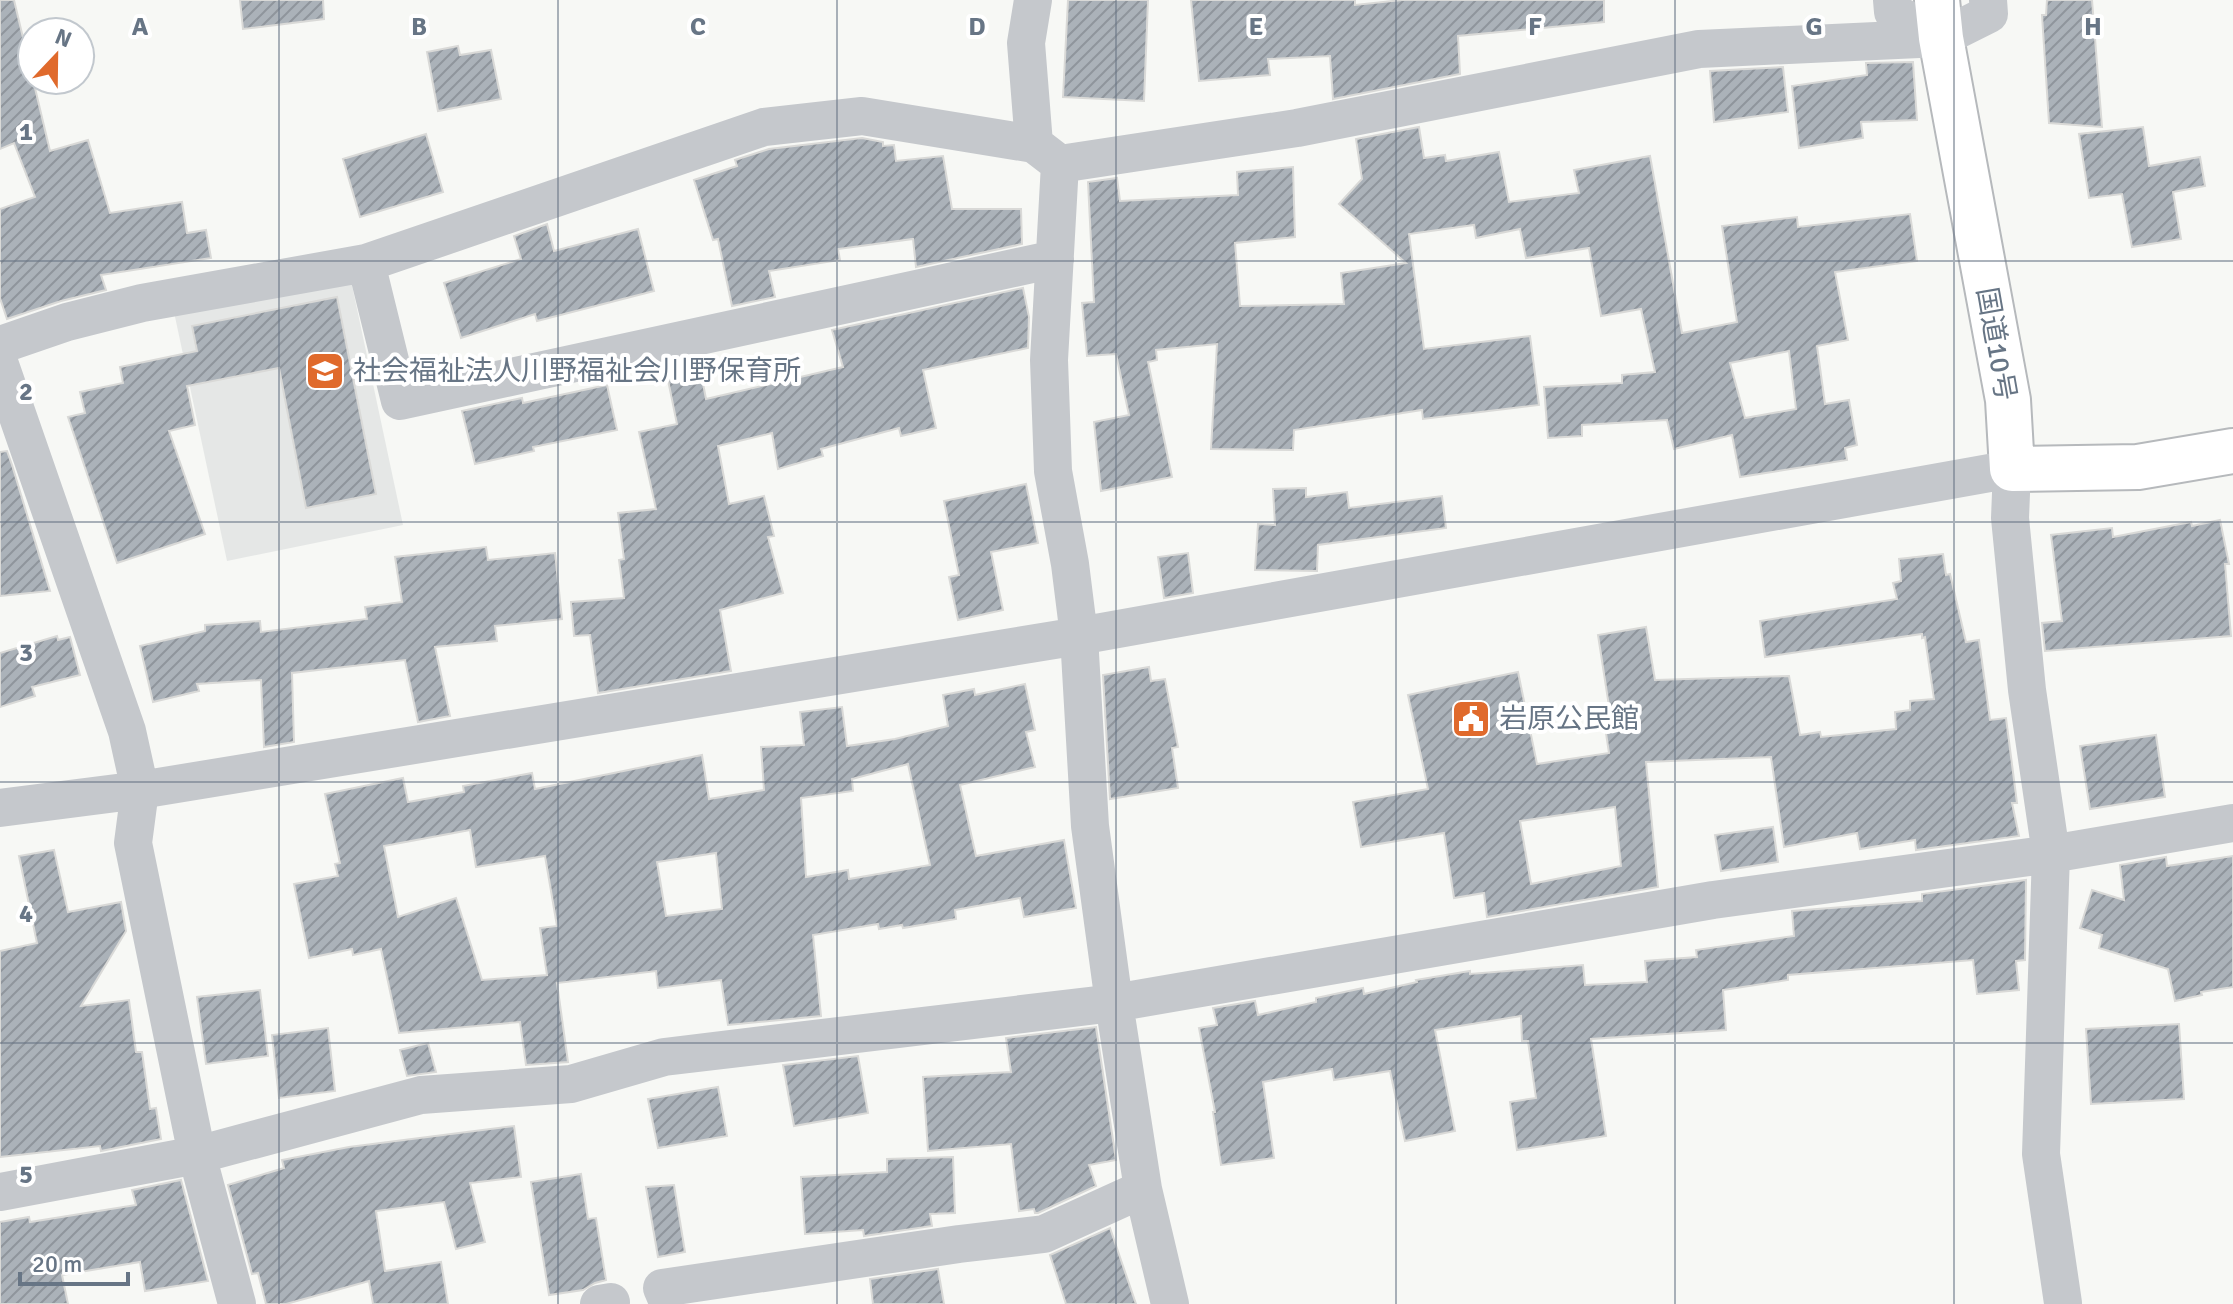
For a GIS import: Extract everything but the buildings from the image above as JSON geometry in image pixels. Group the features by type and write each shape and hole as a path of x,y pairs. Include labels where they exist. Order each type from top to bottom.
{"highway":[{"name":"国道10号","path":"1939,19 2008,400 2012,469"},
{"path":"2012,469 2138,467 2233,451"}],"street":[{"path":"1033,0 1026,43 1047,154 1055,259 1049,360 1053,471 1079,636 1090,826 1143,1189 1170,1304"},
{"path":"1892,0 1893,12 1939,19"},
{"path":"0,345 67,322 142,303 366,263 764,127 862,116 1047,154 1297,128 1699,49 1989,14 1988,0"},
{"path":"366,263 400,401 1055,259"},
{"path":"0,365 15,454 127,731 140,790 133,843 197,1155 237,1304"},
{"path":"0,808 140,790 1079,636 2012,469 2010,518 2025,674 2051,854 2041,1154 2063,1303"},
{"path":"0,1192 197,1155 421,1095 571,1084 664,1057 1114,1003 1713,900 2051,854 2233,823"},
{"path":"668,1302 662,1288 1044,1234 1143,1189"}],"shaded area":[{"path":"350,276 403,525 227,561 174,312"}],"place":[{"name":"社会福祉法人川野福祉会川野保育所","path":"325,371"},
{"name":"岩原公民館","path":"1471,719"}]}
